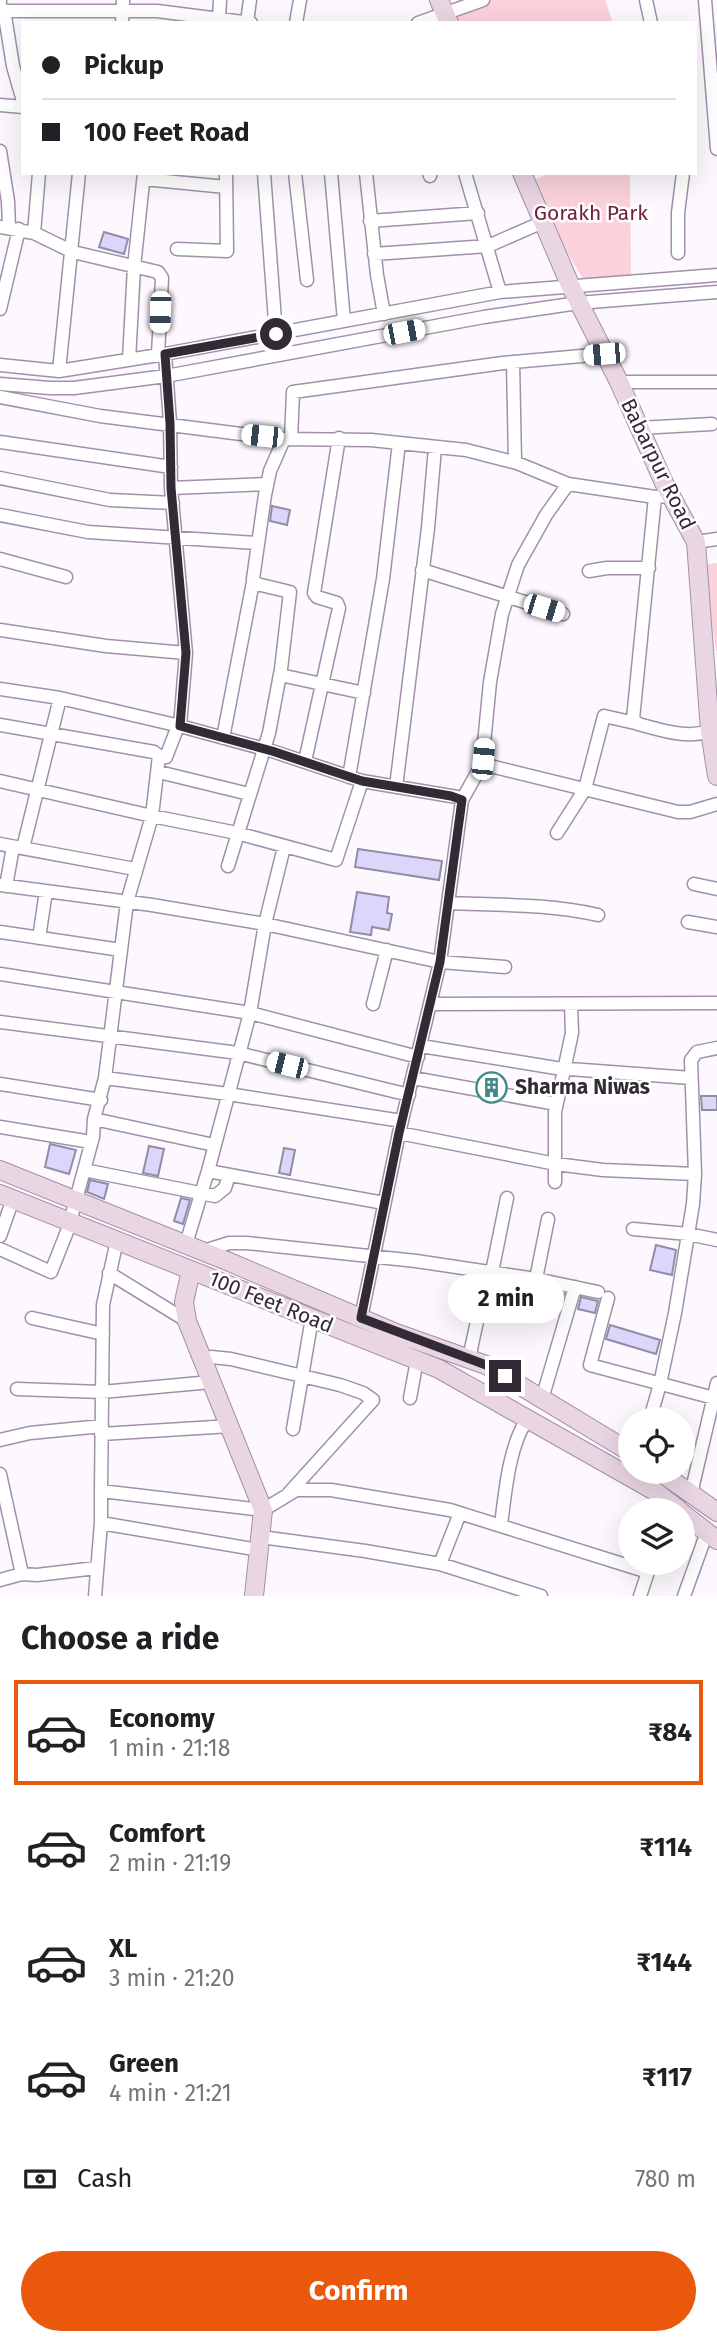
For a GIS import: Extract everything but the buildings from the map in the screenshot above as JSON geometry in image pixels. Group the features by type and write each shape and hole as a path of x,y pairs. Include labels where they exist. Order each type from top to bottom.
{"main road":[{"name":"Babarpur Road","path":"523,175 575,295 619,382 663,496 696,542 710,731 717,776"},
{"name":"100 Feet Road","path":"0,1170 204,1251 361,1318 486,1365 618,1445"},
{"name":"100 Feet Road","path":"6,1197 439,1369 653,1490 662,1498"},
{"path":"191,1270 184,1302 187,1321 263,1510 254,1596"},
{"path":"677,1484 717,1512"},
{"name":"100 Feet Road","path":"695,1524 712,1536"}],"street":[{"path":"219,18 220,0"},
{"path":"249,21 250,0"},
{"path":"296,21 300,0"},
{"path":"423,21 483,0"},
{"path":"646,0 651,21"},
{"path":"705,0 717,149"},
{"path":"21,94 1,6 90,17 123,11 160,11 204,20 219,18 242,21"},
{"path":"0,105 21,107"},
{"path":"0,151 8,201 9,228 0,309"},
{"path":"34,233 39,175"},
{"path":"59,370 79,175"},
{"path":"177,249 227,251 226,175"},
{"path":"264,175 276,334"},
{"path":"295,175 307,280"},
{"path":"331,175 344,321"},
{"path":"366,175 374,254 384,314"},
{"path":"466,175 500,292"},
{"path":"678,253 677,221 683,175"},
{"path":"129,360 134,267 144,176 226,187"},
{"path":"370,221 478,213"},
{"path":"374,254 488,246 543,222"},
{"path":"9,228 34,233 72,252 155,271 161,275 162,354 170,423 171,488 186,653 179,726 166,757 159,757"},
{"path":"0,384 62,389 166,376 471,320 575,295 717,275"},
{"path":"0,365 59,370 129,360 500,292 575,295 717,292"},
{"path":"223,738 253,582 267,484 270,471 288,439 293,391 513,362 604,354"},
{"path":"513,362 515,462"},
{"path":"619,382 717,382"},
{"path":"0,397 100,416 288,439 339,438 475,452 515,462 568,484 663,496 649,568 633,716 635,723"},
{"path":"639,429 712,424"},
{"path":"305,761 338,605 317,597 314,589 339,438"},
{"path":"0,442 171,467"},
{"path":"349,776 388,542 399,443"},
{"path":"396,787 435,448"},
{"path":"0,478 110,500 173,503"},
{"path":"171,488 267,484"},
{"path":"361,1318 400,1127 440,962 462,800 482,764 490,682 507,596 518,565 534,534 568,484"},
{"path":"0,515 88,532 257,543"},
{"path":"696,542 717,539"},
{"path":"0,559 66,578"},
{"path":"589,571 649,568"},
{"path":"422,570 563,614"},
{"path":"228,866 265,749 280,675 291,594 253,582"},
{"path":"0,630 106,646 186,653"},
{"path":"280,675 364,693"},
{"path":"0,689 60,698 179,726 305,761 362,781 462,800"},
{"path":"60,698 37,790 12,846 3,886 265,924 440,962 505,967"},
{"path":"557,833 585,789 604,716 682,734 710,731"},
{"path":"0,725 154,752 159,757 152,816 127,902 101,1100 70,1221 51,1272 0,1249"},
{"path":"482,764 678,812 690,812 717,804"},
{"path":"159,772 249,794"},
{"path":"0,781 237,833 336,860 362,781"},
{"path":"12,846 135,869"},
{"path":"186,1244 250,1013 265,924 284,847"},
{"path":"694,884 717,889"},
{"path":"39,938 46,891"},
{"path":"449,903 534,906 598,915"},
{"path":"688,922 717,927"},
{"path":"0,932 121,950"},
{"path":"373,1004 387,950"},
{"path":"0,974 250,1013 419,1051 565,1069 691,1078"},
{"path":"430,1004 717,1003"},
{"path":"555,1182 556,1104 572,1033 571,1004"},
{"path":"0,1022 238,1053 409,1095"},
{"path":"653,1407 676,1313 695,1174 692,1055 717,1048"},
{"path":"105,1078 228,1094 400,1127 556,1164 603,1170 695,1174"},
{"path":"413,1078 556,1104"},
{"path":"0,1084 101,1100"},
{"path":"94,1119 214,1145"},
{"path":"0,1127 91,1142"},
{"path":"84,1170 215,1196 225,1188 229,1175"},
{"path":"208,1171 384,1203"},
{"path":"0,1236 6,1197"},
{"path":"471,1360 471,1349 507,1198"},
{"path":"536,1279 548,1219"},
{"path":"634,1229 688,1234 717,1240"},
{"path":"95,1596 101,1523 103,1305 117,1240"},
{"path":"204,1251 229,1243 247,1243 374,1256 536,1279 603,1295 590,1364 714,1398"},
{"path":"108,1273 187,1321"},
{"path":"542,1399 575,1287"},
{"path":"32,1318 103,1334"},
{"path":"293,1429 312,1318"},
{"path":"101,1491 263,1510 289,1493 373,1400 363,1393 340,1385 220,1357 203,1360"},
{"path":"410,1398 417,1360"},
{"path":"17,1389 102,1392 211,1381"},
{"path":"693,1495 717,1383"},
{"path":"501,1525 510,1468 527,1420"},
{"path":"0,1440 30,1433 230,1426"},
{"path":"0,1474 22,1574"},
{"path":"289,1493 306,1488 331,1490 460,1513 618,1558"},
{"path":"440,1564 460,1513"},
{"path":"101,1523 260,1544 365,1550 440,1564 541,1596"},
{"path":"684,1596 712,1536"},
{"path":"0,1580 22,1574 37,1575 96,1568"},
{"path":"640,1596 647,1575"}],"green space":[{"path":"459,0 605,0 612,21 456,21 450,5"},
{"name":"Gorakh Park","path":"545,175 630,175 631,276 585,282 543,205 536,179"},
{"path":"717,563 717,651 716,651 704,565"}],"place":[{"name":"Sharma Niwas","path":"492,1087"}],"route":[{"path":"276,334 165,354 171,488 186,653 180,726 272,751 362,781 462,800 440,962 399,1133 361,1318 486,1365 505,1376"}]}
